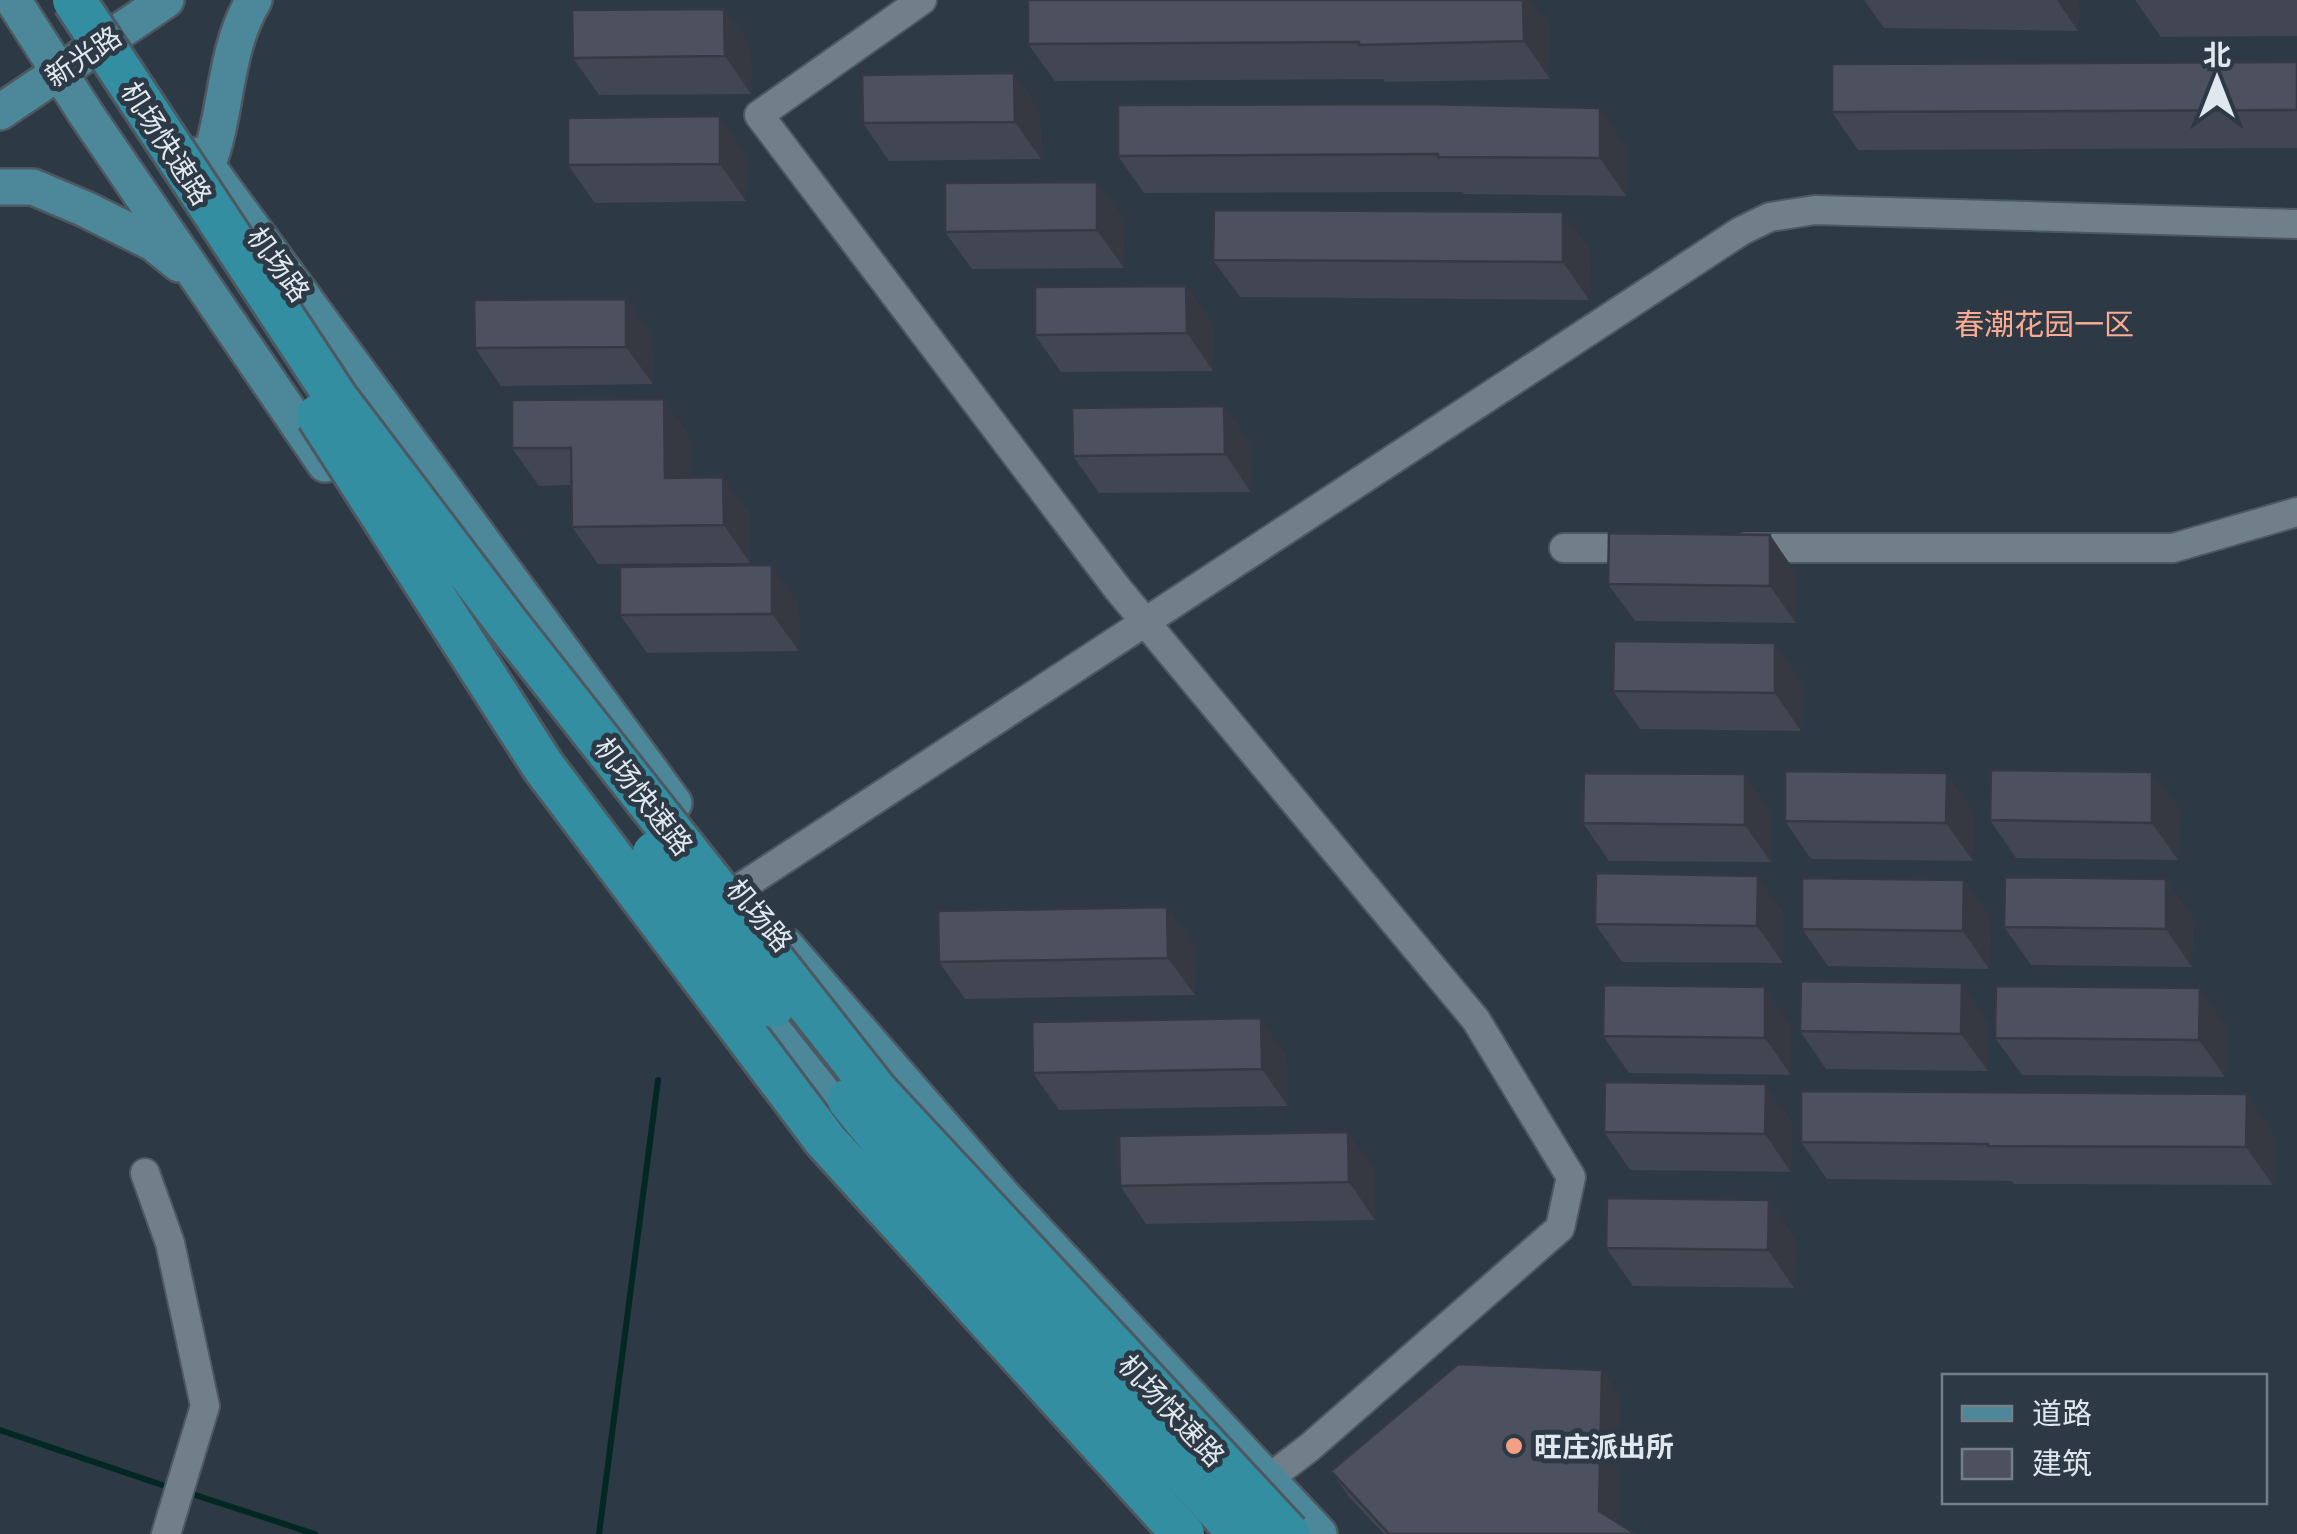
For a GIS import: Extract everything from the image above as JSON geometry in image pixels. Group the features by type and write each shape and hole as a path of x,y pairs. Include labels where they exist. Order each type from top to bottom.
{"highway":[{"name":"机场快速路","path":"74,0 337,399 510,627 877,1092 1288,1534"},
{"name":"机场快速路","path":"24,8 318,416 703,920 888,1148 1240,1534"},
{"path":"318,416 543,766 826,1140 1183,1534"}],"main road":[{"name":"机场路","path":"91,0 140,78 737,890 1003,1196 1319,1534"},
{"name":"新光路","path":"0,112 166,0"},
{"path":"207,166 216,144 222,96 236,46 254,0"},
{"path":"24,8 60,72 347,497 866,1146 1213,1534"},
{"path":"0,186 33,187 85,209 153,244 207,288"}],"street":[{"path":"922,0 759,115 1146,622 1476,1020 1571,1176 1560,1228 1310,1447 1268,1479"},
{"path":"687,923 1741,231 1770,217 1816,210 2297,224"},
{"path":"1721,548 2173,548 2297,512"},
{"path":"1564,548 1662,548"},
{"path":"145,1172 170,1242 206,1406 166,1534"}],"building":[{"path":"1028,0 1523,0 1524,41 1359,45 1028,44"},
{"path":"724,9 725,56 573,58 572,10"},
{"path":"2297,62 2297,110 1832,112 1832,64"},
{"path":"1014,73 1015,122 863,123 862,75"},
{"path":"1118,105 1600,108 1600,158 1438,154 1118,156"},
{"path":"720,116 720,164 568,165 568,118"},
{"path":"1097,182 1097,230 945,232 945,183"},
{"path":"1214,210 1563,212 1563,262 1213,260"},
{"path":"1186,286 1187,333 1035,335 1035,287"},
{"path":"626,299 626,347 475,348 474,300"},
{"path":"664,399 665,478 723,477 724,525 572,527 571,448 512,448 512,400"},
{"path":"1224,406 1225,454 1073,456 1072,408"},
{"path":"1609,533 1770,535 1770,586 1608,584"},
{"path":"772,565 772,614 620,615 620,567"},
{"path":"1614,641 1775,643 1775,693 1613,691"},
{"path":"1991,770 2152,772 2152,823 1990,820"},
{"path":"1785,771 1947,773 1946,823 1785,821"},
{"path":"1584,773 1745,774 1745,825 1583,823"},
{"path":"1596,873 1758,876 1757,926 1595,924"},
{"path":"2005,877 2166,879 2166,929 2004,927"},
{"path":"1802,878 1964,880 1963,931 1802,929"},
{"path":"1167,907 1168,958 939,962 938,911"},
{"path":"1801,981 1962,983 1961,1034 1800,1031"},
{"path":"1604,985 1765,987 1765,1038 1603,1036"},
{"path":"1996,986 2200,988 2199,1040 1995,1038"},
{"path":"1261,1018 1262,1069 1033,1073 1032,1022"},
{"path":"1605,1082 1766,1084 1765,1134 1604,1132"},
{"path":"1801,1091 2247,1094 2246,1147 1801,1142"},
{"path":"1348,1132 1349,1182 1120,1186 1119,1136"},
{"path":"1607,1198 1769,1200 1768,1250 1606,1248"},
{"name":"旺庄派出所","path":"1458,1364 1602,1370 1599,1511 1636,1534 1389,1534 1331,1471"}],"waterway":[{"path":"599,1534 658,1080"},
{"path":"0,1430 162,1485"},
{"path":"186,1492 315,1534"}],"place":[{"name":"旺庄派出所","path":"1514,1446"}],"district":[{"name":"春潮花园一区","path":"2044,324"}]}
